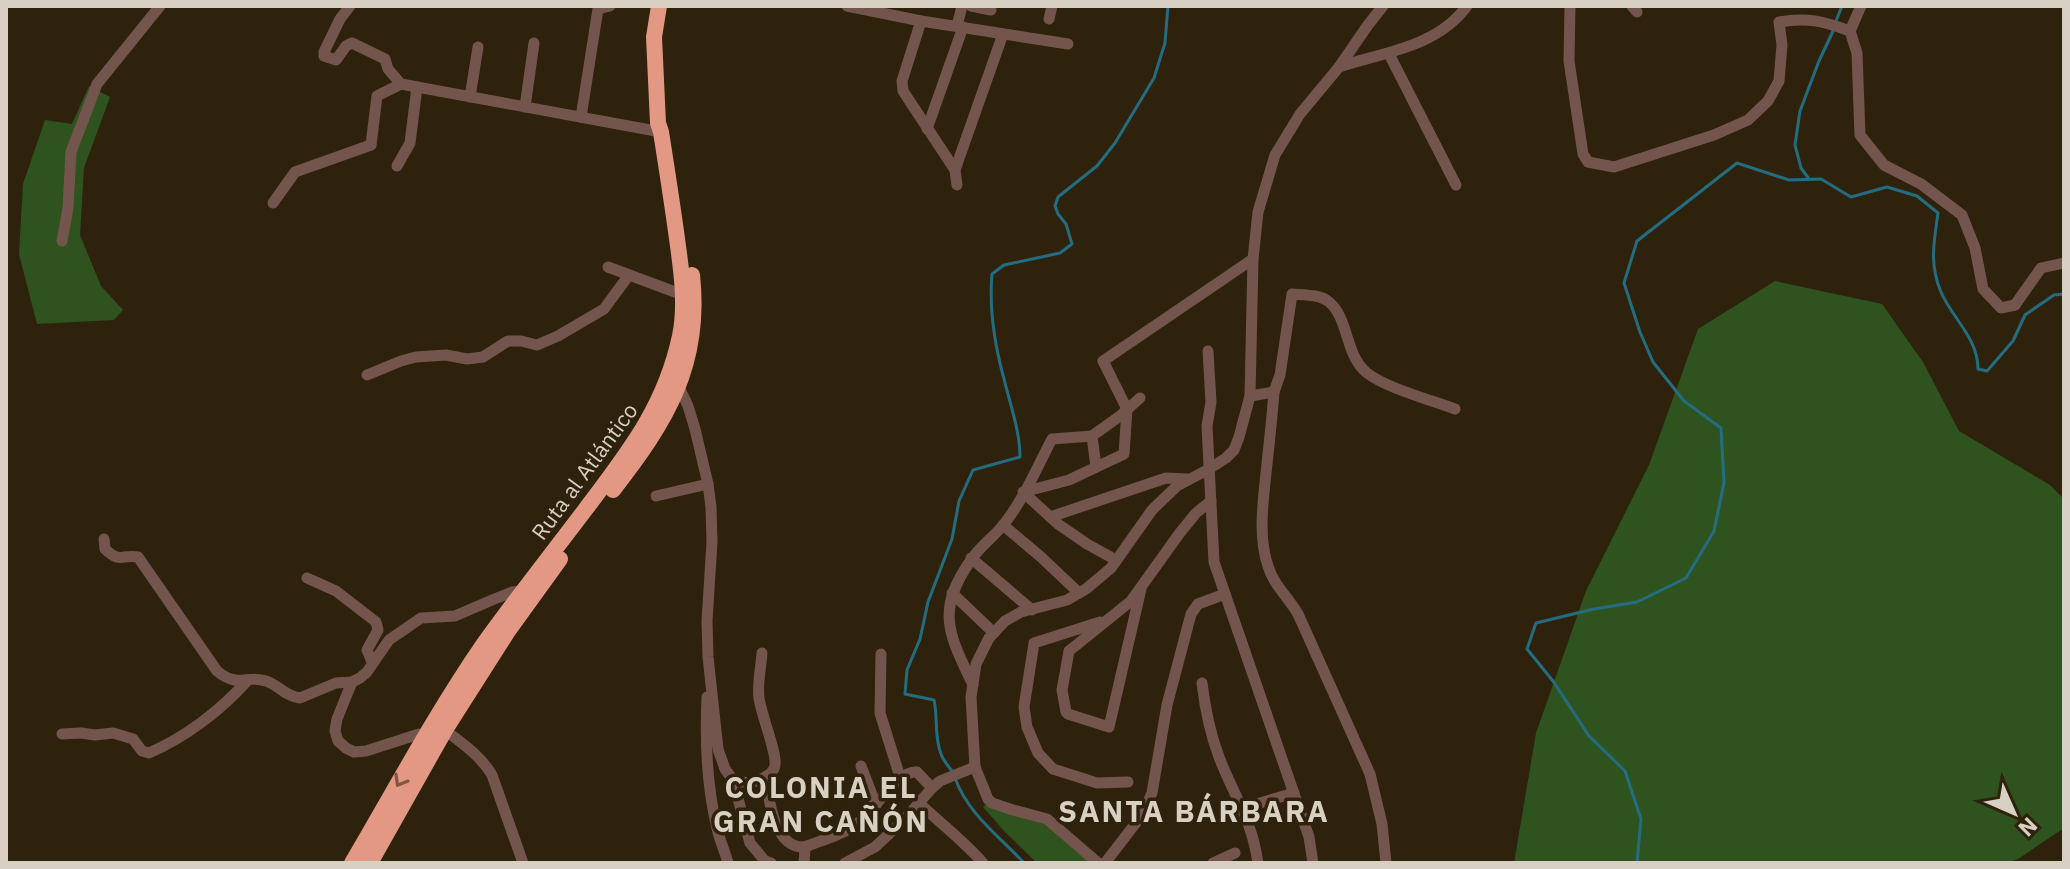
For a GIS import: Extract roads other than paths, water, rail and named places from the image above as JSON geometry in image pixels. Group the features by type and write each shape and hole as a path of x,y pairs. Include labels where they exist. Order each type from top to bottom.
{"highway":[{"name":"Ruta al Atlántico","path":"352,863 480,650 635,442 656,408 674,363 681,332 683,295 675,219 658,123 654,37 659,6"},
{"name":"Ruta al Atlántico","path":"370,863 445,730 508,631 641,455 679,387 695,322 689,245 666,98 663,47 669,6"}],"street":[{"path":"62,241 68,208 71,152 97,84 160,6"},
{"path":"350,6 340,19 324,56 336,60 346,46 358,44 385,59 388,69 401,84"},
{"path":"581,117 598,9 610,6"},
{"path":"847,6 1068,44"},
{"path":"927,129 960,27 962,6"},
{"path":"971,6 991,10"},
{"path":"1049,19 1052,6"},
{"path":"1098,863 1047,819 992,803 988,799 972,768 976,664 994,633 1005,621 1021,612 1067,600 1079,593 1111,568 1152,510 1177,486 1209,469 1234,450 1250,396 1253,259 1258,212 1275,155 1300,114 1383,6"},
{"path":"1339,67 1400,51 1458,19 1467,6"},
{"path":"1570,6 1569,61 1583,154 1588,162 1614,167 1709,137 1748,120 1768,101 1779,81 1782,45 1779,22 1800,18 1840,27 1857,53 1860,135 1884,165 1921,184 1962,215 1975,248 1983,289 2001,308 2015,305 2041,268 2064,263"},
{"path":"1840,27 1861,6"},
{"path":"921,21 902,81 903,91 955,170 957,185"},
{"path":"955,170 1003,34"},
{"path":"525,107 534,43"},
{"path":"470,97 478,47"},
{"path":"1389,54 1456,185"},
{"path":"273,203 295,172 371,145 377,96 401,84 661,132"},
{"path":"397,166 410,143 417,87"},
{"path":"1023,492 1069,480 1124,454 1127,409 1103,361 1253,259"},
{"path":"608,267 683,295"},
{"path":"367,375 416,357 446,355 467,359 483,357 508,341 537,345 604,309 629,275"},
{"path":"1386,863 1382,824 1370,774 1298,614 1276,584 1268,567 1263,542 1263,505 1274,392 1280,375 1292,294 1317,296 1329,301 1356,360 1367,373 1382,382 1455,409"},
{"path":"1208,351 1211,402 1207,426 1214,562 1309,837 1313,863"},
{"path":"679,387 688,406 708,484 712,542 705,735 717,828 728,863"},
{"path":"1250,396 1274,392"},
{"path":"973,685 951,638 949,610 952,593 971,558 1003,525 1052,439 1092,436 1140,398"},
{"path":"1092,436 1096,467"},
{"path":"1050,517 1166,478 1191,479"},
{"path":"656,496 708,484"},
{"path":"1023,492 1050,517 1087,544 1116,560"},
{"path":"1141,589 1109,727 1066,712 1062,690 1069,651 1124,608 1196,513 1211,501"},
{"path":"1003,525 1079,593"},
{"path":"104,539 105,549 113,556 138,557 217,671 231,680 265,680 283,693 300,698 336,683 352,682 367,672 389,640 421,618 455,616 521,591"},
{"path":"971,558 1032,610"},
{"path":"307,578 336,591 376,622 378,630 367,650 372,662"},
{"path":"952,593 994,633"},
{"path":"1105,863 1142,815 1152,793 1167,705 1191,614 1198,604 1225,594"},
{"path":"1108,620 1034,643 1024,716 1038,753 1053,769 1097,783 1128,782"},
{"path":"733,780 744,783 767,777 775,764 758,693 762,653"},
{"path":"881,654 880,713 900,777"},
{"path":"708,657 718,749 725,769 733,780 750,843 765,861 771,863"},
{"path":"62,734 113,733 133,739 142,751 149,753 193,729 233,697 247,681"},
{"path":"352,682 335,731 338,741 346,748 354,752 366,751 419,734 426,736"},
{"path":"1202,683 1205,708 1220,758 1253,832 1258,863"},
{"path":"445,730 475,753 492,775 523,863"},
{"path":"861,766 876,805"},
{"path":"845,863 875,847 936,784 972,768"},
{"path":"767,777 773,817 785,839 792,845 805,847 843,834 863,819 900,777 914,770 936,784"},
{"path":"1243,808 1294,793"},
{"path":"919,803 983,863"},
{"path":"804,863 805,847"},
{"path":"1213,863 1235,853"}],"waterway":[{"path":"952,771 939,747 934,700 905,694 907,670 952,539 959,501 973,470 1020,457 1017,427 995,340 992,274 1004,265 1060,253 1072,244 1066,224 1055,206 1058,197 1097,166 1115,143 1154,78 1165,43 1168,6"},
{"path":"1836,21 1842,6"},
{"path":"1809,179 1801,168 1795,145 1800,111 1834,29"},
{"path":"1637,863 1641,819 1625,771 1589,736 1553,681 1527,649 1536,623 1637,602 1686,578 1714,531 1724,483 1721,428 1684,401 1653,362 1624,283 1637,241 1737,163 1789,180 1821,179 1851,197 1887,187 1917,196 1938,213 1934,253 1937,282 1974,348 1978,369 1987,371 2013,341 2025,315 2054,295 2064,294"},
{"path":"955,778 976,814 1024,863"}],"district":[{"name":"COLONIA EL GRAN CAÑÓN","path":"821,803"},
{"name":"SANTA BÁRBARA","path":"1194,810"}]}
